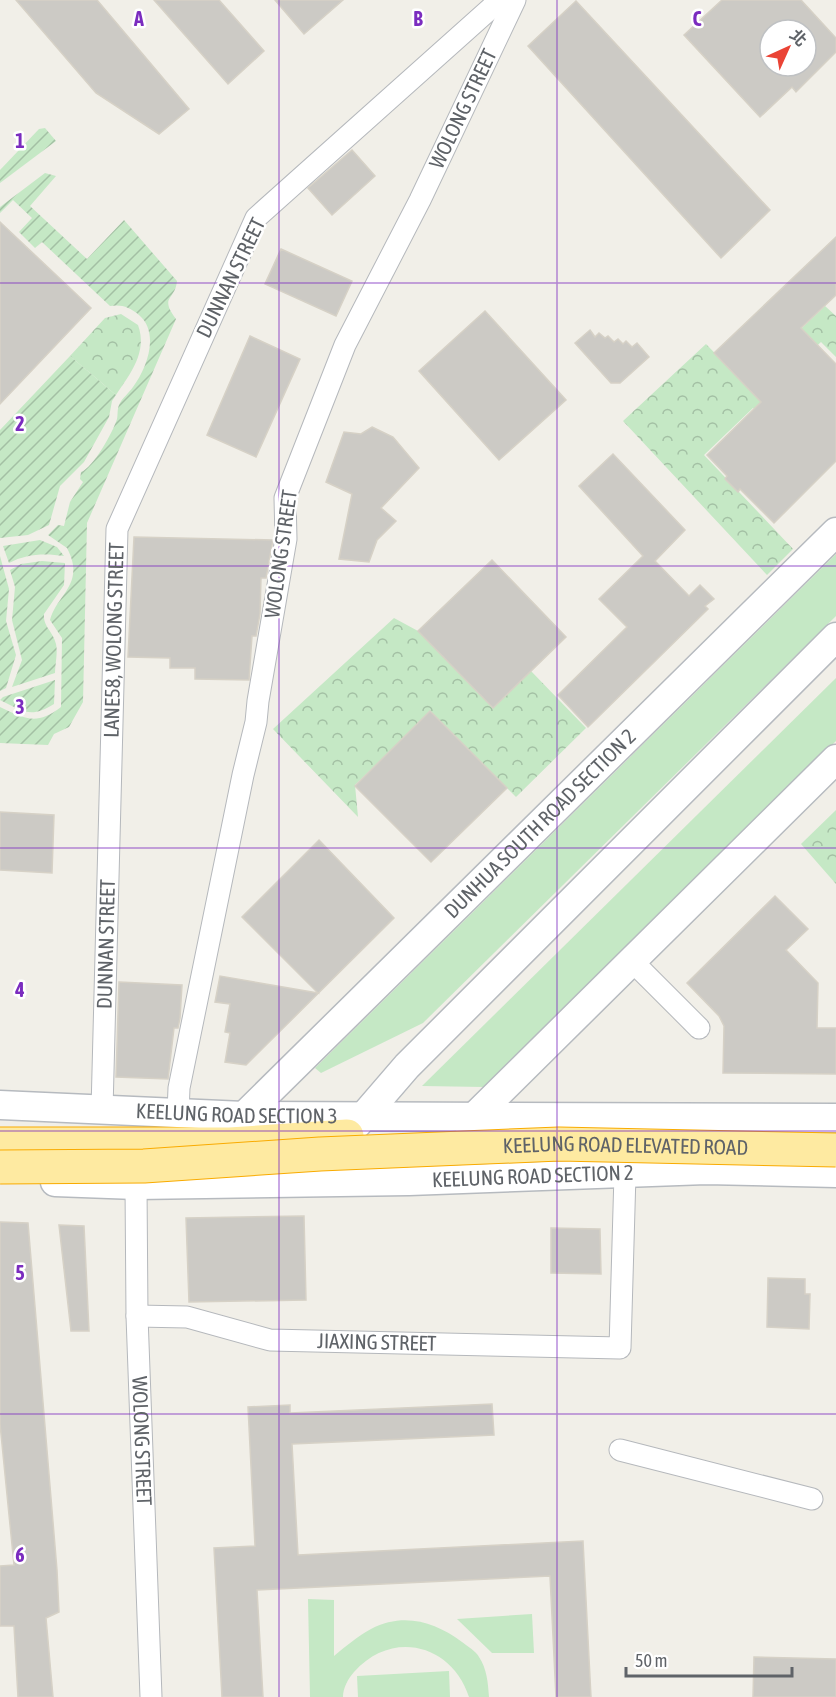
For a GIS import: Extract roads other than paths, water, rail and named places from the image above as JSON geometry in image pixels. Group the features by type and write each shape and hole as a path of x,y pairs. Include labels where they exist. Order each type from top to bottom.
{"highway":[{"name":"KEELUNG ROAD ELEVATED ROAD","path":"0,1122 327,1133 414,1149"},
{"path":"0,1144 51,1146 230,1144 356,1125"},
{"name":"KEELUNG ROAD ELEVATED ROAD","path":"0,1167 144,1166 414,1149 559,1144 836,1150"}],"main road":[{"name":"DUNHUA SOUTH ROAD SECTION 2","path":"244,1116 836,532"},
{"path":"267,1183 318,1163 356,1125 423,1050 836,638"},
{"path":"0,1182 136,1185 409,1181 836,759"},
{"name":"KEELUNG ROAD SECTION 3","path":"0,1105 244,1116 356,1125 475,1117"},
{"path":"475,1117 836,1118"},
{"name":"KEELUNG ROAD SECTION 2","path":"409,1181 706,1170 836,1173"}],"street":[{"name":"DUNNAN STREET","path":"102,1110 117,529 256,218 500,0"},
{"name":"WOLONG STREET","path":"178,1113 179,1088 243,775 256,722 286,539 285,498 345,345 420,200 515,0"},
{"path":"632,961 699,1028"},
{"name":"JIAXING STREET","path":"137,1316 187,1317 270,1340 620,1348 625,1174"},
{"name":"WOLONG STREET","path":"136,1185 137,1316 151,1697"},
{"path":"620,1450 812,1499"}]}
